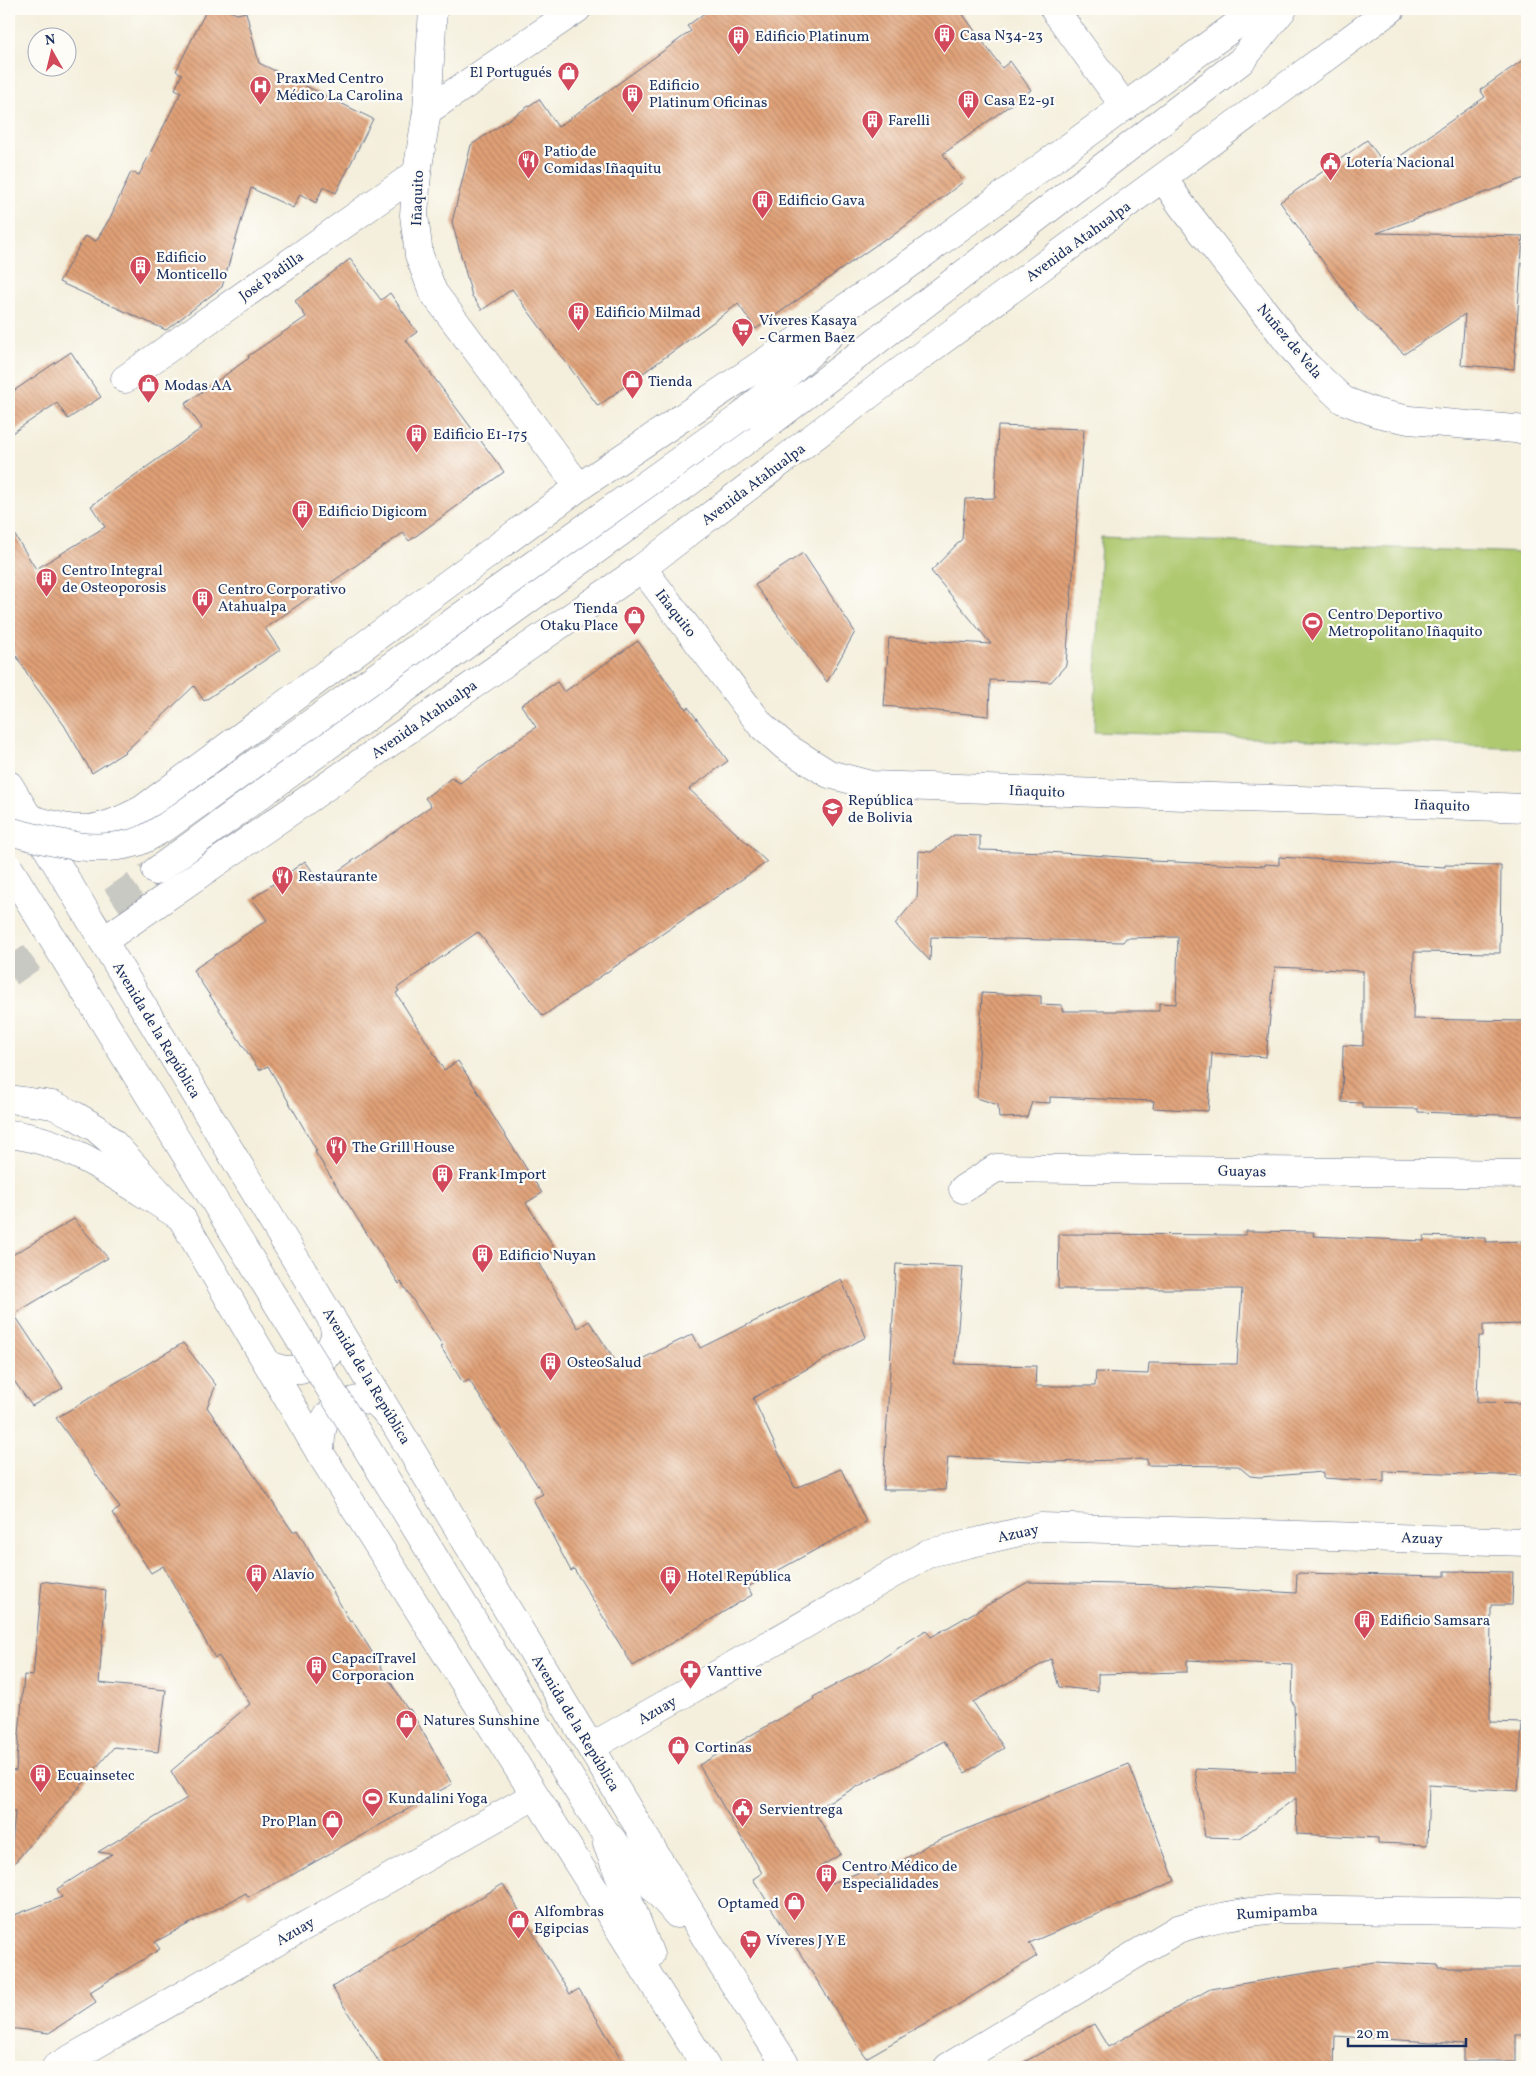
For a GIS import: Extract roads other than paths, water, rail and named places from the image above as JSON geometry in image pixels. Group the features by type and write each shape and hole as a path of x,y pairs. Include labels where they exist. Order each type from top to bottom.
{"main road":[{"name":"Iñaquito","path":"434,9 427,111 417,173 414,215 419,255 433,292 579,487"},
{"path":"427,111 577,9"},
{"path":"1054,9 1125,107"},
{"path":"19,825 92,829 113,825 143,809 579,487 897,273 1258,9"},
{"path":"156,871 754,420 1241,61 1282,9"},
{"name":"Avenida Atahualpa","path":"103,941 642,568 883,384 1391,9"},
{"name":"José Padilla","path":"125,379 417,173"},
{"name":"Nuñez de Vela","path":"1163,178 1182,206 1306,365 1343,400 1377,413 1410,420 1527,430"},
{"path":"19,825 74,847 112,847 138,842 168,826 754,420 897,273"},
{"path":"754,420 883,384"},
{"name":"Iñaquito","path":"642,568 761,725 786,747 829,774 871,785 1527,808"},
{"name":"Avenida de la República","path":"9,785 19,825 103,941 724,1968 787,2067"},
{"name":"Avenida de la República","path":"9,868 596,1821 724,1968"},
{"path":"9,1099 53,1105 96,1128 112,1142 181,1217"},
{"path":"9,1134 49,1143 78,1155 181,1217"},
{"name":"Guayas","path":"964,1189 996,1168 1527,1174"},
{"name":"Avenida de la República","path":"181,1217 320,1453 706,2067"},
{"path":"270,1366 286,1370 301,1370 328,1354 336,1334 331,1317"},
{"path":"320,1453 321,1432 327,1416 353,1399 367,1400 383,1407 397,1426"},
{"name":"Azuay","path":"591,1748 929,1553 1041,1527 1527,1542"},
{"name":"Azuay","path":"56,2067 534,1796"},
{"name":"Avenida de la República","path":"596,1821 671,2011"},
{"name":"Rumipamba","path":"948,2067 1178,1929 1210,1918 1246,1911 1276,1909 1527,1913"}],"tunnel":[{"path":"9,973 156,871"}],"place":[{"name":"Casa N34-23","path":"944,54"},
{"name":"Edificio Platinum","path":"739,55"},
{"name":"El Portugués","path":"568,91"},
{"name":"PraxMed Centro Médico La Carolina","path":"260,106"},
{"name":"Edificio Platinum Oficinas","path":"633,113"},
{"name":"Casa E2-91","path":"968,119"},
{"name":"Farelli","path":"872,139"},
{"name":"Patio de Comidas Iñaquitu","path":"528,179"},
{"name":"Lotería Nacional","path":"1330,181"},
{"name":"Edificio Gava","path":"762,219"},
{"name":"Edificio Monticello","path":"140,285"},
{"name":"Edificio Milmad","path":"579,331"},
{"name":"Víveres Kasaya - Carmen Baez","path":"743,348"},
{"name":"Tienda","path":"632,400"},
{"name":"Modas AA","path":"148,404"},
{"name":"Edificio E1-175","path":"417,453"},
{"name":"Edificio Digicom","path":"302,530"},
{"name":"Centro Integral de Osteoporosis","path":"46,598"},
{"name":"Centro Corporativo Atahualpa","path":"202,617"},
{"name":"Tienda Otaku Place","path":"634,636"},
{"name":"Centro Deportivo Metropolitano Iñaquito","path":"1312,642"},
{"name":"República de Bolivia","path":"832,828"},
{"name":"Restaurante","path":"282,895"},
{"name":"The Grill House","path":"336,1166"},
{"name":"Frank Import","path":"442,1193"},
{"name":"Edificio Nuyan","path":"483,1274"},
{"name":"OsteoSalud","path":"551,1381"},
{"name":"Alavío","path":"256,1593"},
{"name":"Hotel República","path":"671,1595"},
{"name":"Edificio Samsara","path":"1364,1639"},
{"name":"CapaciTravel Corporacion","path":"316,1686"},
{"name":"Vanttive","path":"691,1690"},
{"name":"Natures Sunshine","path":"407,1739"},
{"name":"Cortinas","path":"679,1766"},
{"name":"Ecuainsetec","path":"41,1794"},
{"name":"Kundalini Yoga","path":"372,1817"},
{"name":"Servientrega","path":"743,1828"},
{"name":"Pro Plan","path":"333,1840"},
{"name":"Centro Médico de Especialidades","path":"826,1894"},
{"name":"Optamed","path":"795,1922"},
{"name":"Alfombras Egipcias","path":"518,1939"},
{"name":"Víveres J Y E","path":"750,1959"}]}
